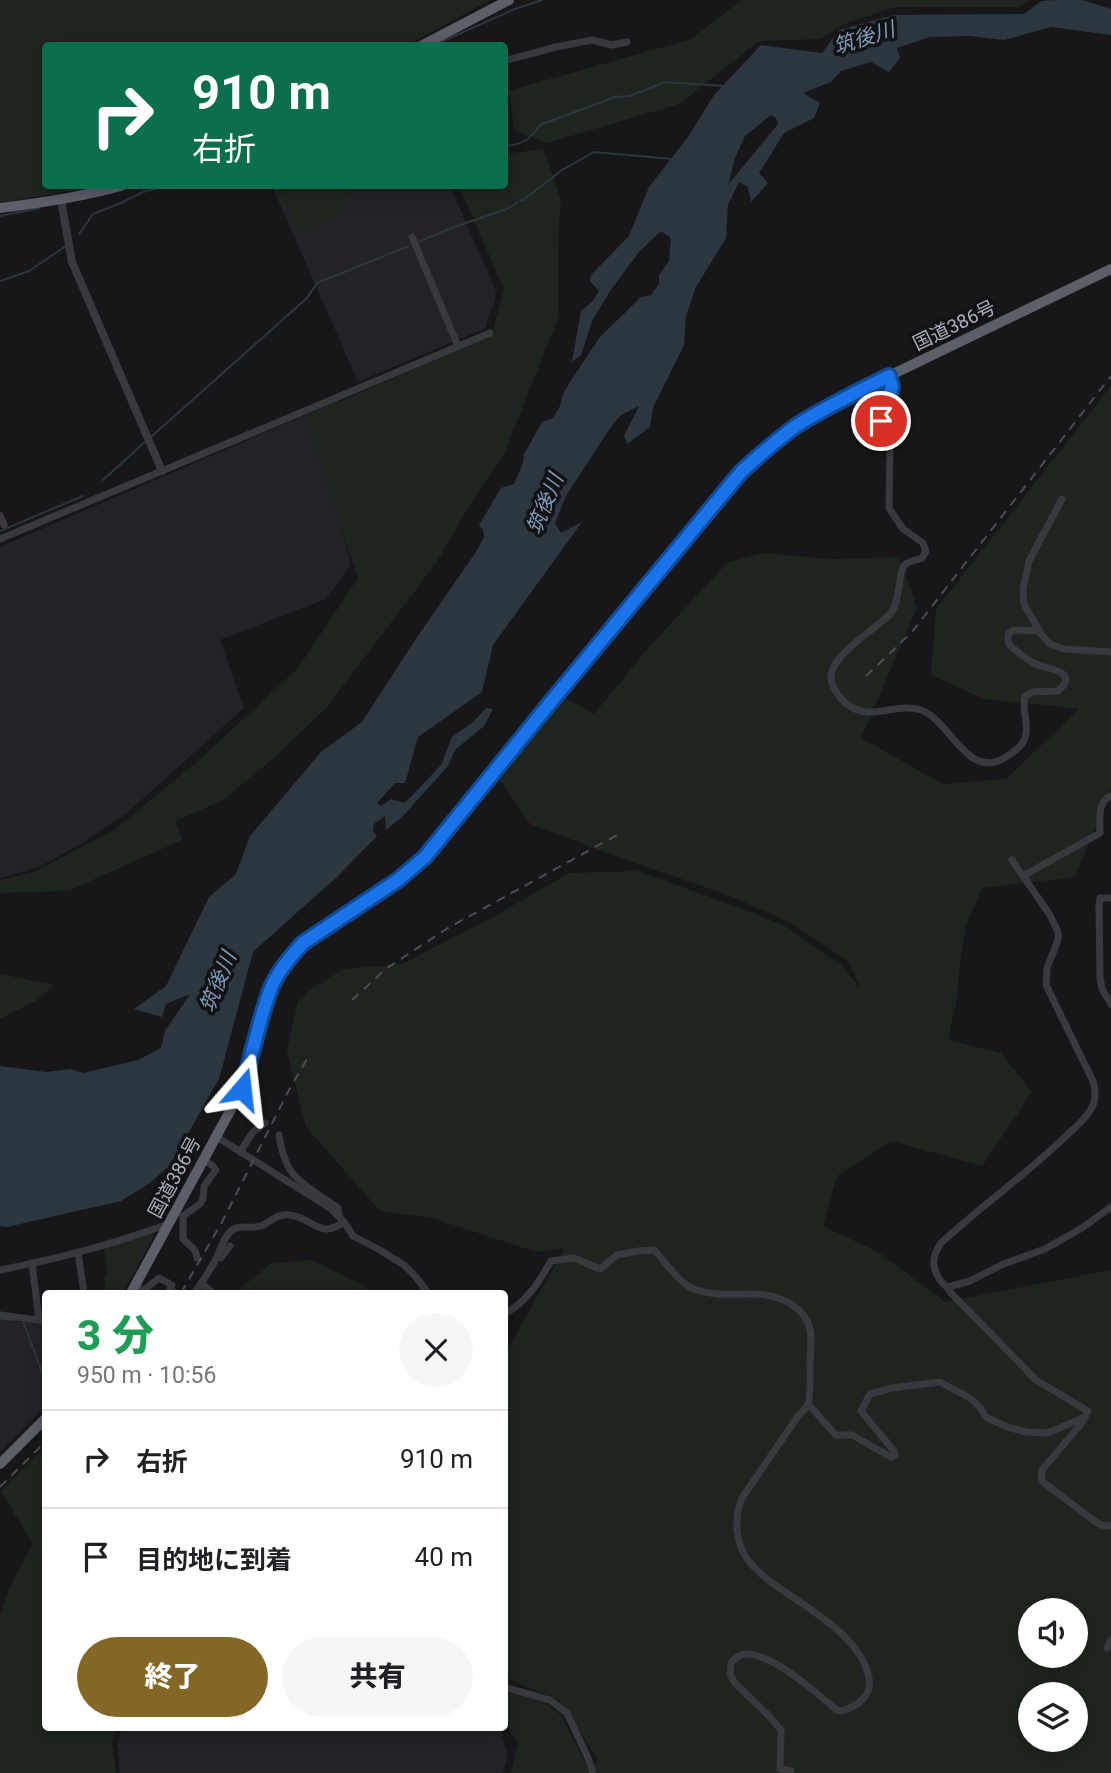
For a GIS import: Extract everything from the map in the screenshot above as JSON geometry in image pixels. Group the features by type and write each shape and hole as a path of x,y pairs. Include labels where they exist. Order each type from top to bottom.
{"highway":[{"path":"429,42 509,0"},
{"path":"0,208 61,200 109,189"},
{"name":"国道386号","path":"133,1290 242,1089 271,987 280,970 303,943 398,880 425,857 741,472 797,425 824,410 1111,270"},
{"path":"0,1464 42,1422"}],"street":[{"path":"508,60 592,40 612,44 627,42"},
{"path":"61,200 72,262 162,471"},
{"path":"412,237 458,346"},
{"path":"0,538 490,332"},
{"path":"889,376 892,387 881,421 890,448 889,508 903,529 923,543 926,551 922,558 904,566 893,612 842,656 832,673 835,689 841,698 856,710 879,712 920,709 940,723 958,746 969,755 981,761 998,762 1023,743 1027,731 1023,702 1025,696 1032,692 1058,691 1065,682 1061,671 1037,664 1011,647 1008,642 1009,633 1014,630 1040,631"},
{"path":"1062,499 1029,561 1024,604 1051,645 1064,649 1111,652"},
{"path":"0,515 4,525"},
{"path":"1023,876 1100,833 1101,804 1111,796"},
{"path":"1013,860 1050,915 1058,932 1058,940 1047,968 1046,985 1093,1081 1096,1090 1094,1101 1075,1127 1049,1152 941,1243 933,1254 933,1260 941,1282 1020,1365 1045,1387 1088,1411 1081,1424 1042,1470 1041,1476 1043,1482 1093,1520 1101,1525 1111,1526"},
{"path":"1111,898 1100,898 1099,906 1100,977 1102,989 1111,1004"},
{"path":"240,1152 253,1132 265,1123"},
{"path":"279,1135 296,1178 338,1208 353,1236 404,1265 426,1290"},
{"path":"215,1136 330,1208 342,1219"},
{"path":"197,1258 193,1247 183,1239 183,1216 200,1204 204,1186 216,1170 203,1159"},
{"path":"948,1287 970,1281 1001,1265 1045,1249 1082,1228 1111,1207"},
{"path":"227,1244 228,1234 234,1229 262,1226 277,1216 293,1215 321,1229 330,1230 342,1219"},
{"path":"0,1270 131,1238 169,1223"},
{"path":"197,1290 227,1244 235,1238"},
{"path":"508,1312 538,1283 551,1261 574,1258 600,1269 617,1255 654,1250 680,1279 693,1289 712,1294 779,1297 798,1309 808,1321 811,1337 808,1404 742,1498 737,1512 737,1531 742,1549 756,1569 830,1624 855,1648 867,1668 870,1684 869,1691 858,1704 842,1711 837,1710 788,1670 771,1662 745,1654 739,1655 730,1663 730,1674 734,1682 781,1730 780,1769 790,1773"},
{"path":"78,1252 84,1290"},
{"path":"0,1315 42,1320 32,1264"},
{"path":"138,1290 145,1289 159,1278 172,1285 171,1290"},
{"path":"201,1283 209,1290"},
{"path":"808,1404 836,1435 852,1435 891,1457 895,1455 894,1451 861,1410 870,1394 892,1388 940,1382 970,1398 986,1417 1006,1427 1026,1432 1048,1433 1085,1417"},
{"path":"1107,1648 1111,1640"},
{"path":"508,1688 550,1700 567,1713 593,1773"}],"shaded area":[{"path":"0,0 490,0 413,42 42,42 42,189 82,189 0,203"},
{"path":"742,0 1030,0 1020,7 895,7 847,23 820,39 759,41 679,104 547,143 515,131 508,91 691,39"},
{"path":"544,149 561,201 558,318 503,456 474,498 436,563 328,706 275,757 223,800 176,821 182,840 68,891 0,893 0,880 34,872 114,830 197,762 298,668 358,578 303,418 492,335 504,289 460,189 508,189 508,154"},
{"path":"273,189 451,189 496,291 486,328 358,382"},
{"path":"277,189 348,189 343,207 334,218 299,233"},
{"path":"1111,386 1111,789 1075,877 982,888 966,925 957,998 948,1040 1001,1053 1032,1092 982,1166 891,1141 837,1176 823,1226 878,1252 945,1302 1111,1270 1111,1773 511,1773 518,1743 508,1728 510,1692 544,1701 561,1715 589,1770 598,1760 560,1701 508,1679 508,1348 565,1248 536,1252 433,1218 380,1211 306,1127 287,1050 298,1001 343,969 402,964 493,917 569,873 637,871 785,926 844,968 861,990 848,961 789,922 728,895 530,824 498,777 564,697 594,714 650,646 727,563 762,553 831,559 899,557 917,608 861,738 943,784 1006,779 1079,709 984,699 931,675 936,609"},
{"path":"338,401 368,482 332,496 351,564 326,599 220,640 244,708 127,813 81,844 39,867 0,878 0,547"},
{"path":"0,974 54,985 37,1000 0,1019"},
{"path":"152,1231 154,1236 125,1290 105,1290 108,1273 104,1247"},
{"path":"311,1260 369,1290 238,1290 272,1263"},
{"path":"0,1318 42,1324 42,1410 0,1451"},
{"path":"42,1449 42,1731 116,1731 112,1742 116,1773 0,1773 0,1615 14,1578 33,1544 1,1491"},
{"path":"121,1731 500,1731 508,1753 503,1773 120,1773 117,1744"}],"water":[{"name":"筑後川","path":"1082,0 1111,9 1111,35 1051,27 1004,40 970,36 930,37 897,48 900,58 889,72 871,62 841,71 831,82 803,93 820,103 814,118 784,133 759,173 768,183 751,202 748,187 739,182 728,205 726,238 696,287 686,316 684,345 653,408 650,427 627,444 624,436 639,406 621,415 610,428 566,496 555,523 561,533 582,522 493,645 482,692 418,737 405,783 395,783 377,803 381,806 391,799 405,803 441,765 452,737 472,723 486,708 493,709 484,726 455,750 448,766 402,817 386,830 385,816 374,824 373,831 377,836 338,876 253,952 219,1079 170,1165 150,1183 121,1201 7,1227 0,1226 0,1066 46,1072 71,1069 83,1073 138,1060 161,1048 165,1031 190,994 166,1004 162,1017 134,1009 166,986 209,897 236,874 250,836 321,752 362,722 476,552 484,537 479,525 501,488 514,484 524,454 542,422 553,418 563,394 600,337 641,297 651,295 659,284 659,275 669,261 671,238 661,231 639,252 610,291 592,321 581,355 572,362 581,311 593,301 599,291 590,281 591,275 629,236 649,187 688,137 714,95 761,45 822,53 839,30 893,15 1024,14 1041,1","holes":["771,115 776,118 778,124 728,185 735,158 745,136"]}],"waterway":[{"path":"441,42 542,0"},
{"path":"508,145 525,141 540,125 665,82 725,86"},
{"path":"521,200 562,170 594,152 672,159"},
{"path":"79,234 93,214 154,189"},
{"path":"420,241 517,203"},
{"path":"0,216 40,208"},
{"path":"0,281 29,271 66,246"},
{"path":"151,437 307,298 317,283 409,246"},
{"path":"103,480 146,441"},
{"path":"0,531 83,496"},
{"path":"0,1319 14,1320"},
{"path":"23,1321 42,1372"}],"railway":[{"path":"866,676 912,632 1111,376"},
{"path":"352,1000 387,968 448,928 619,834"},
{"path":"183,1290 222,1222 307,1059"},
{"path":"0,1487 42,1445"}],"route":[{"path":"242,1089 271,987 280,970 303,943 398,880 425,857 741,472 797,425 889,376 892,387 881,421"}]}
